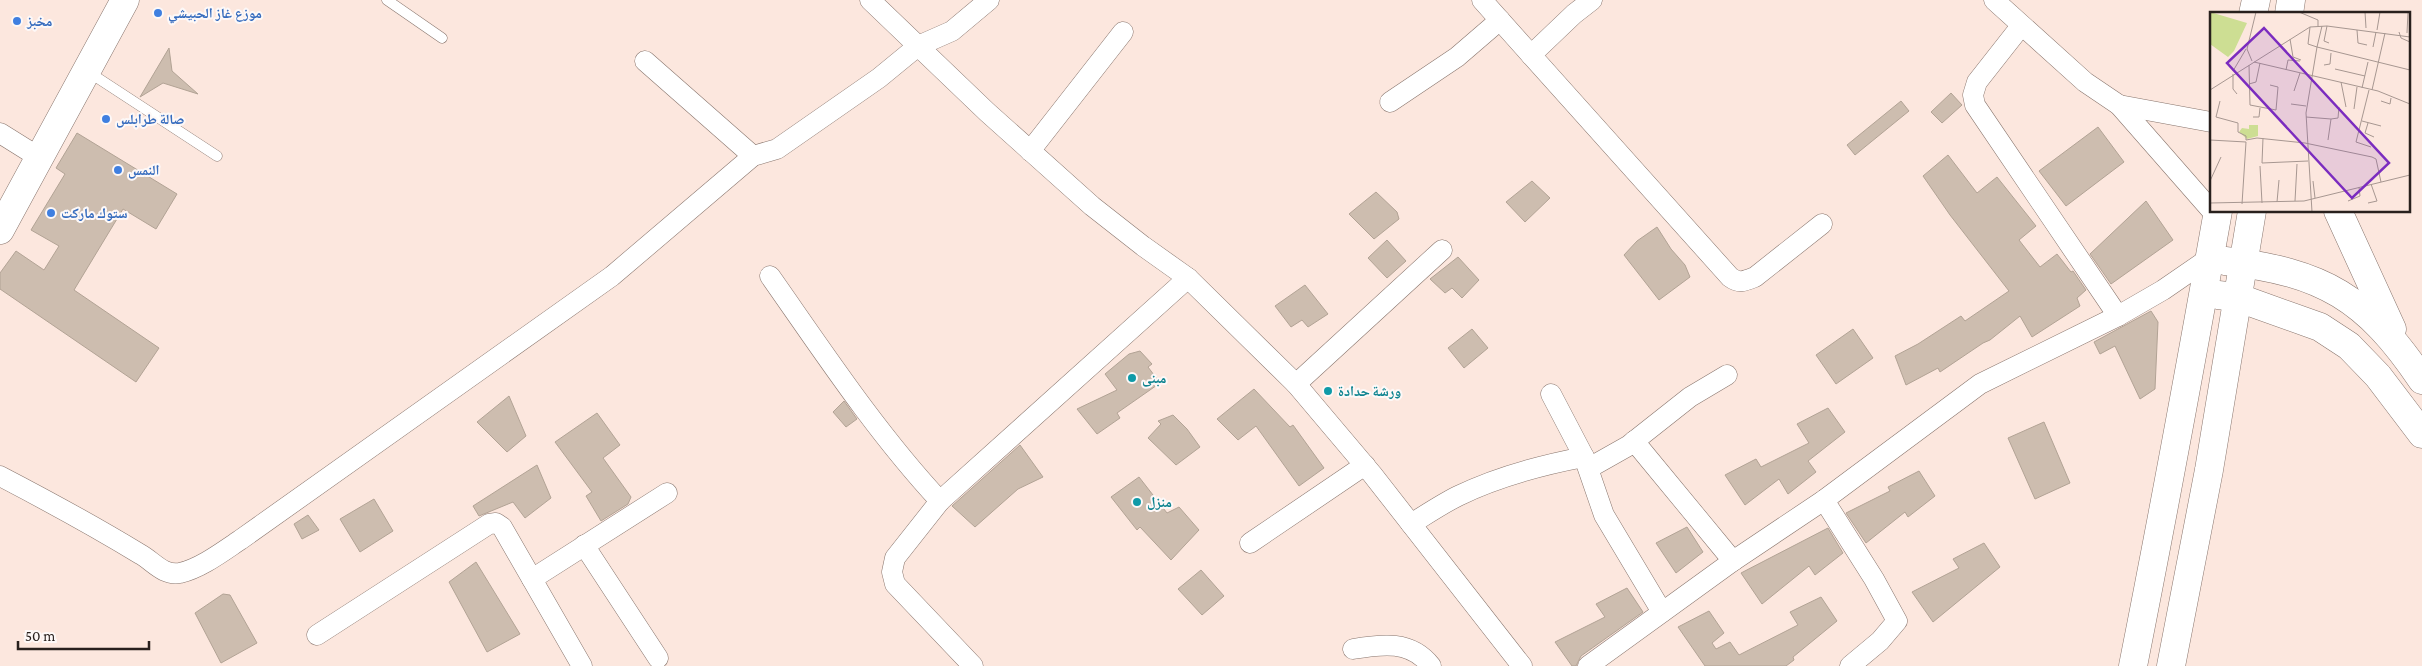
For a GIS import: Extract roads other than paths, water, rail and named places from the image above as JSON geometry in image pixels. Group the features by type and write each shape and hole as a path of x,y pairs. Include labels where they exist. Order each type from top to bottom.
{"main road":[{"path":"0,230 125,0"},
{"path":"2289,12 2293,0"},
{"path":"2171,666 2209,470 2236,296 2252,212"},
{"path":"2338,212 2402,351"},
{"path":"2133,666 2168,491 2208,259 2214,213"},
{"path":"2208,259 2242,263 2317,281 2352,300 2373,318 2402,351 2422,380"},
{"path":"2202,294 2236,296 2320,326 2349,346 2378,376 2422,434"}],"street":[{"path":"870,0 1092,206 1188,278 1296,384 1365,465 1522,666"},
{"path":"0,476 46,499 122,543 146,558 159,570 178,573 199,565 248,534 612,276 717,185 754,156 777,149 880,78 918,46 952,31 989,0"},
{"path":"1482,0 1735,281 1743,282 1755,277 1822,224"},
{"path":"1532,55 1574,14 1592,0"},
{"path":"1994,0 2085,82 2119,105 2210,208"},
{"path":"1390,102 1457,57 1500,20"},
{"path":"2021,26 1977,82 1973,95 1976,105 2118,316"},
{"path":"1030,150 1123,32"},
{"path":"645,60 754,156"},
{"path":"2119,105 2210,122"},
{"path":"0,133 40,158"},
{"path":"1296,384 1442,250"},
{"path":"1588,666 1733,561 1824,500 1980,384 2118,316 2163,290 2208,259"},
{"path":"770,276 836,371 915,474 940,501"},
{"path":"973,666 896,584 892,572 894,558 940,501 1188,278"},
{"path":"2163,290 2202,294"},
{"path":"1411,524 1458,496 1489,484 1536,468 1587,463 1634,441 1690,397 1727,376"},
{"path":"1551,394 1572,429 1587,463 1604,515 1662,612"},
{"path":"1634,441 1733,561"},
{"path":"1250,543 1365,465"},
{"path":"532,579 668,493"},
{"path":"1824,500 1874,579 1896,621 1880,641 1850,666"},
{"path":"317,635 489,524 496,524 502,527 582,666"},
{"path":"584,545 658,658"},
{"path":"1353,649 1375,645 1405,647 1421,656 1431,666"}],"lane":[{"path":"387,0 442,38"},
{"path":"86,70 217,156"}],"place":[{"name":"موزع غاز الحبيشي","path":"158,13"},
{"name":"مخبز","path":"17,21"},
{"name":"صالة طرابلس","path":"106,119"},
{"name":"النمس","path":"118,170"},
{"name":"ستوك ماركت","path":"51,213"},
{"name":"مبنى","path":"1132,378"},
{"name":"ورشة حدادة","path":"1328,391"},
{"name":"منزل","path":"1137,502"}]}
